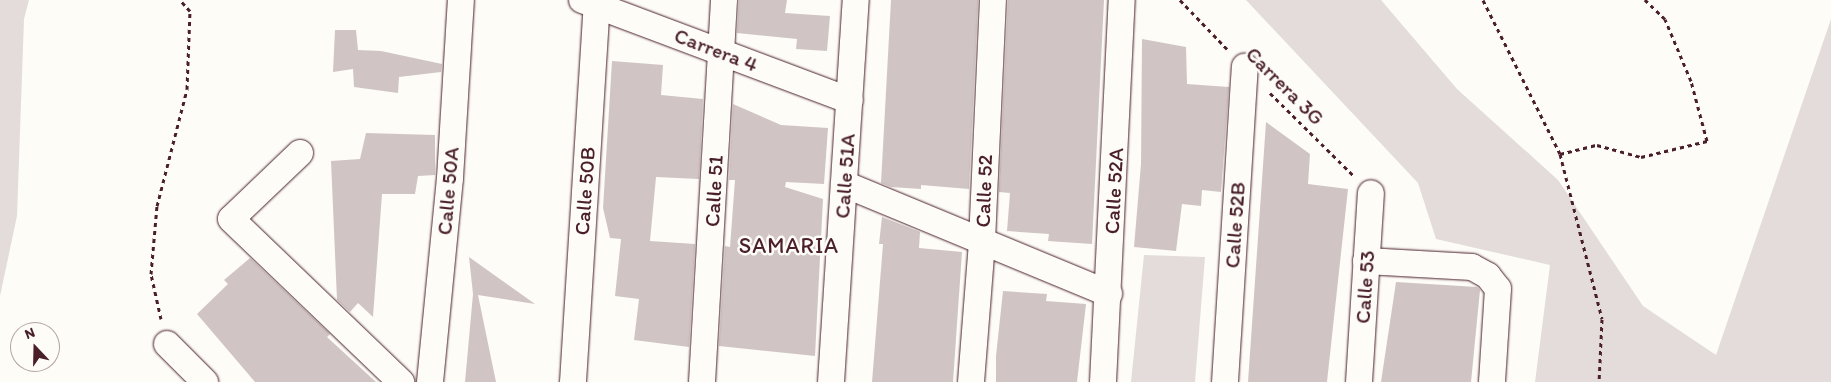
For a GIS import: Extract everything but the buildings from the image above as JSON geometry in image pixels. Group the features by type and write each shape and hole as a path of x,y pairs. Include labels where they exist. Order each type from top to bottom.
{"street":[{"name":"Calle 50A","path":"430,382 450,178 461,0"},
{"name":"Calle 51","path":"702,382 724,0"},
{"name":"Calle 51A","path":"831,382 856,0"},
{"name":"Calle 52","path":"971,382 982,241 992,0"},
{"name":"Calle 52A","path":"1103,382 1109,294 1122,0"},
{"name":"Carrera 4","path":"592,1 850,101"},
{"name":"Calle 50B","path":"573,382 592,1"},
{"name":"Calle 52B","path":"1225,382 1245,67"},
{"path":"300,153 231,219 401,382"},
{"path":"844,184 1109,294"},
{"name":"Calle 53","path":"1359,382 1371,193"},
{"path":"1366,261 1472,267 1488,276 1498,290 1492,382"},
{"path":"167,344 205,382"}],"path":[{"path":"167,344 151,274 157,206 188,89 190,12 180,0"},
{"name":"Carrera 3G","path":"1180,0 1371,193"},
{"path":"1483,0 1560,154 1602,319 1599,382"},
{"path":"1560,154 1597,145 1641,157 1707,141 1691,81 1664,19 1645,0"}],"shaded area":[{"path":"0,0 29,0 24,19 17,216 0,296"},
{"path":"1246,0 1381,0 1457,89 1558,180 1643,306 1716,355 1831,19 1831,382 1535,382 1550,265 1436,239 1418,183"},
{"path":"1144,255 1205,257 1195,382 1131,382"}],"district":[{"name":"SAMARIA","path":"789,246"}]}
